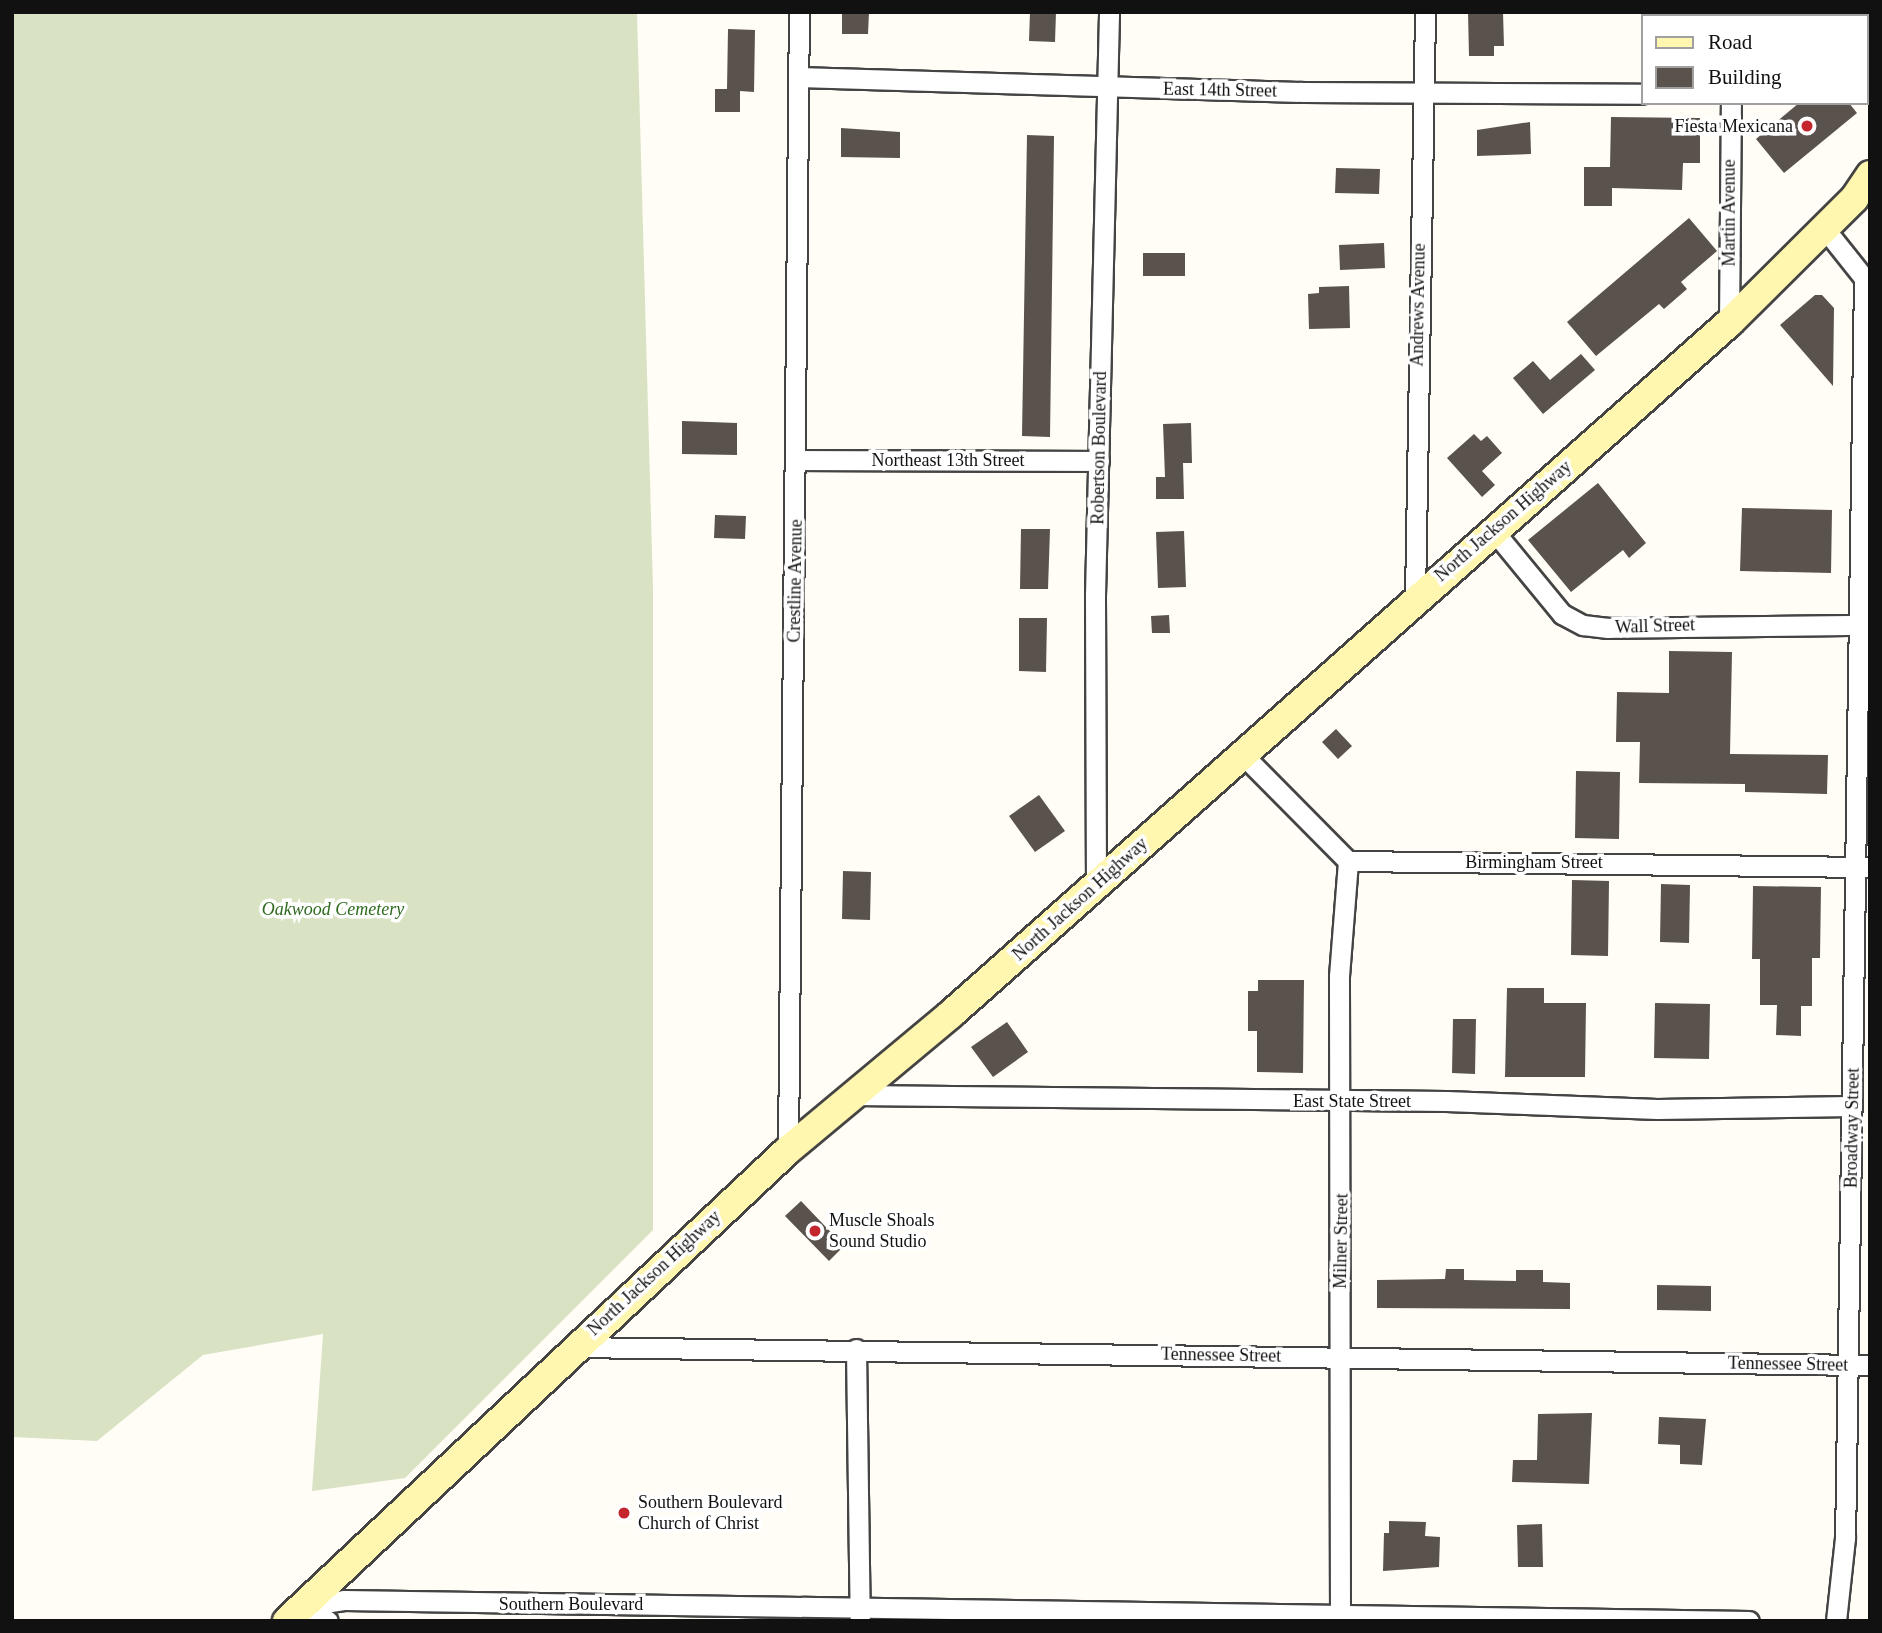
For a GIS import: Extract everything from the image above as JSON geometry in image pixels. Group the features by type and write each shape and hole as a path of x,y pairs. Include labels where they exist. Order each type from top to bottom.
{"main road":[{"name":"North Jackson Highway","path":"296,1614 573,1348 788,1150 951,1014 1415,598 1729,323 1825,229 1870,176"}],"street":[{"name":"Crestline Avenue","path":"788,1150 797,460 799,12"},
{"name":"Robertson Boulevard","path":"1096,884 1099,461 1110,88 1109,12"},
{"name":"Andrews Avenue","path":"1415,598 1424,12"},
{"name":"East 14th Street","path":"798,77 1110,88 1640,94"},
{"name":"Martin Avenue","path":"1729,323 1731,105"},
{"name":"Broadway Street","path":"1825,229 1867,279 1860,625 1863,867 1852,1106 1843,1585 1836,1621"},
{"name":"Northeast 13th Street","path":"797,460 1099,461"},
{"name":"Wall Street","path":"1493,530 1562,614 1583,625 1860,625"},
{"path":"1243,755 1349,861"},
{"name":"Birmingham Street","path":"1349,861 1863,867"},
{"name":"Milner Street","path":"1340,1616 1343,1100 1339,976 1349,861"},
{"name":"East State Street","path":"852,1095 1343,1100 1657,1109 1852,1106"},
{"name":"Tennessee Street","path":"573,1348 856,1349 1870,1365"},
{"path":"856,1349 860,1613"},
{"name":"Southern Boulevard","path":"296,1614 344,1600 689,1613 1749,1621"},
{"path":"296,1614 328,1621"}],"green space":[{"name":"Oakwood Cemetery","path":"12,12 637,12 653,588 653,1230 405,1478 312,1491 323,1334 203,1355 97,1441 12,1437"}],"building":[{"path":"842,12 869,12 868,34 842,34"},
{"path":"1030,12 1056,12 1055,42 1029,41"},
{"path":"1468,12 1503,12 1504,46 1494,46 1494,56 1469,56"},
{"path":"728,29 755,30 754,92 740,91 740,112 715,112 715,89 727,89"},
{"name":"Fiesta Mexicana","path":"1797,105 1851,105 1857,113 1784,173 1756,139"},
{"path":"1611,117 1700,118 1700,163 1683,163 1682,190 1612,188 1612,206 1584,206 1584,167 1610,167"},
{"path":"1530,122 1531,154 1477,156 1477,130"},
{"path":"841,128 900,132 900,158 841,157"},
{"path":"1027,135 1054,136 1050,437 1022,436"},
{"path":"1336,168 1380,169 1379,194 1335,193"},
{"path":"1689,218 1717,251 1681,282 1687,289 1664,309 1659,304 1596,356 1567,322"},
{"path":"1384,243 1385,268 1340,270 1339,245"},
{"path":"1143,253 1185,253 1185,276 1143,276"},
{"path":"1349,286 1350,328 1309,329 1308,294 1319,293 1319,287"},
{"path":"1815,295 1822,295 1834,308 1833,386 1780,325"},
{"path":"1581,354 1595,370 1543,414 1513,378 1533,361 1550,380"},
{"path":"682,421 737,423 737,455 682,454"},
{"path":"1191,423 1192,463 1183,463 1184,499 1156,499 1156,477 1165,477 1163,424"},
{"path":"1474,434 1481,441 1487,436 1502,453 1482,471 1495,485 1482,497 1447,458"},
{"path":"1598,483 1646,543 1629,558 1623,550 1571,592 1528,540"},
{"path":"1742,508 1832,510 1831,573 1740,571"},
{"path":"715,515 746,516 745,539 714,538"},
{"path":"1021,529 1050,529 1048,589 1020,589"},
{"path":"1184,531 1186,587 1158,588 1156,532"},
{"path":"1169,615 1170,633 1152,633 1151,616"},
{"path":"1019,618 1047,618 1046,672 1019,671"},
{"path":"1669,651 1732,652 1730,754 1828,755 1827,794 1745,792 1745,784 1639,783 1640,742 1616,742 1617,692 1669,693"},
{"path":"1336,729 1352,746 1338,759 1322,742"},
{"path":"1576,771 1620,772 1619,839 1575,838"},
{"path":"1039,795 1065,831 1035,852 1009,816"},
{"path":"843,871 871,872 870,920 842,919"},
{"path":"1572,880 1609,881 1608,956 1571,955"},
{"path":"1661,884 1690,885 1689,943 1660,942"},
{"path":"1753,886 1821,887 1820,958 1812,958 1812,1006 1801,1006 1801,1036 1776,1035 1777,1005 1760,1005 1760,959 1752,959"},
{"path":"1258,980 1304,980 1303,1073 1257,1072 1257,1031 1248,1031 1248,991 1258,991"},
{"path":"1507,988 1544,988 1544,1003 1586,1003 1585,1077 1505,1077"},
{"path":"1655,1003 1710,1004 1709,1059 1654,1058"},
{"path":"1453,1019 1476,1019 1475,1074 1452,1073"},
{"path":"1007,1022 1028,1052 993,1077 971,1047"},
{"name":"Muscle Shoals Sound Studio","path":"801,1201 844,1246 829,1261 785,1216"},
{"path":"1446,1269 1464,1269 1464,1280 1516,1281 1516,1270 1543,1270 1543,1282 1570,1283 1570,1309 1377,1308 1377,1280 1445,1279"},
{"path":"1657,1285 1711,1286 1711,1311 1657,1310"},
{"path":"1592,1413 1589,1484 1512,1482 1513,1460 1537,1460 1538,1414"},
{"path":"1659,1417 1706,1419 1702,1465 1680,1464 1680,1445 1658,1444"},
{"path":"1389,1521 1426,1522 1425,1536 1440,1537 1439,1567 1383,1571 1384,1533 1389,1533"},
{"path":"1542,1524 1543,1567 1518,1567 1517,1525"}],"place":[{"name":"Fiesta Mexicana","path":"1807,126"},
{"name":"Muscle Shoals Sound Studio","path":"815,1231"},
{"name":"Southern Boulevard Church of Christ","path":"624,1513"}]}
